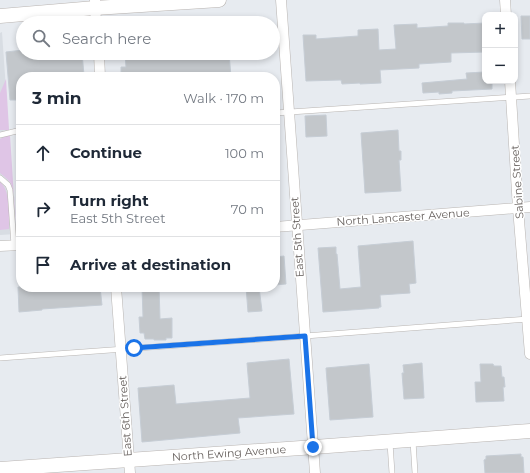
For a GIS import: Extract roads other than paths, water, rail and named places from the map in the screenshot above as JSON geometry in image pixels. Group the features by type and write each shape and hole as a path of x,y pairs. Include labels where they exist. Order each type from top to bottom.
{"street":[{"path":"0,16 95,4 219,0"},
{"name":"East 5th Street","path":"281,0 315,473"},
{"path":"505,0 506,12"},
{"path":"95,4 96,16"},
{"path":"99,60 100,72"},
{"name":"Sabine Street","path":"510,84 518,208 529,319 530,354"},
{"name":"North Lancaster Avenue","path":"280,226 530,207"},
{"path":"0,246 16,245"},
{"name":"East 6th Street","path":"116,292 129,466"},
{"name":"North Ewing Avenue","path":"0,469 129,466 313,447 530,431"}],"lane":[{"path":"280,113 530,96"},
{"path":"0,135 16,131"},
{"path":"0,178 10,190 16,237"},
{"path":"0,358 529,319"},
{"path":"413,440 415,473"},
{"path":"390,442 392,473"}]}
